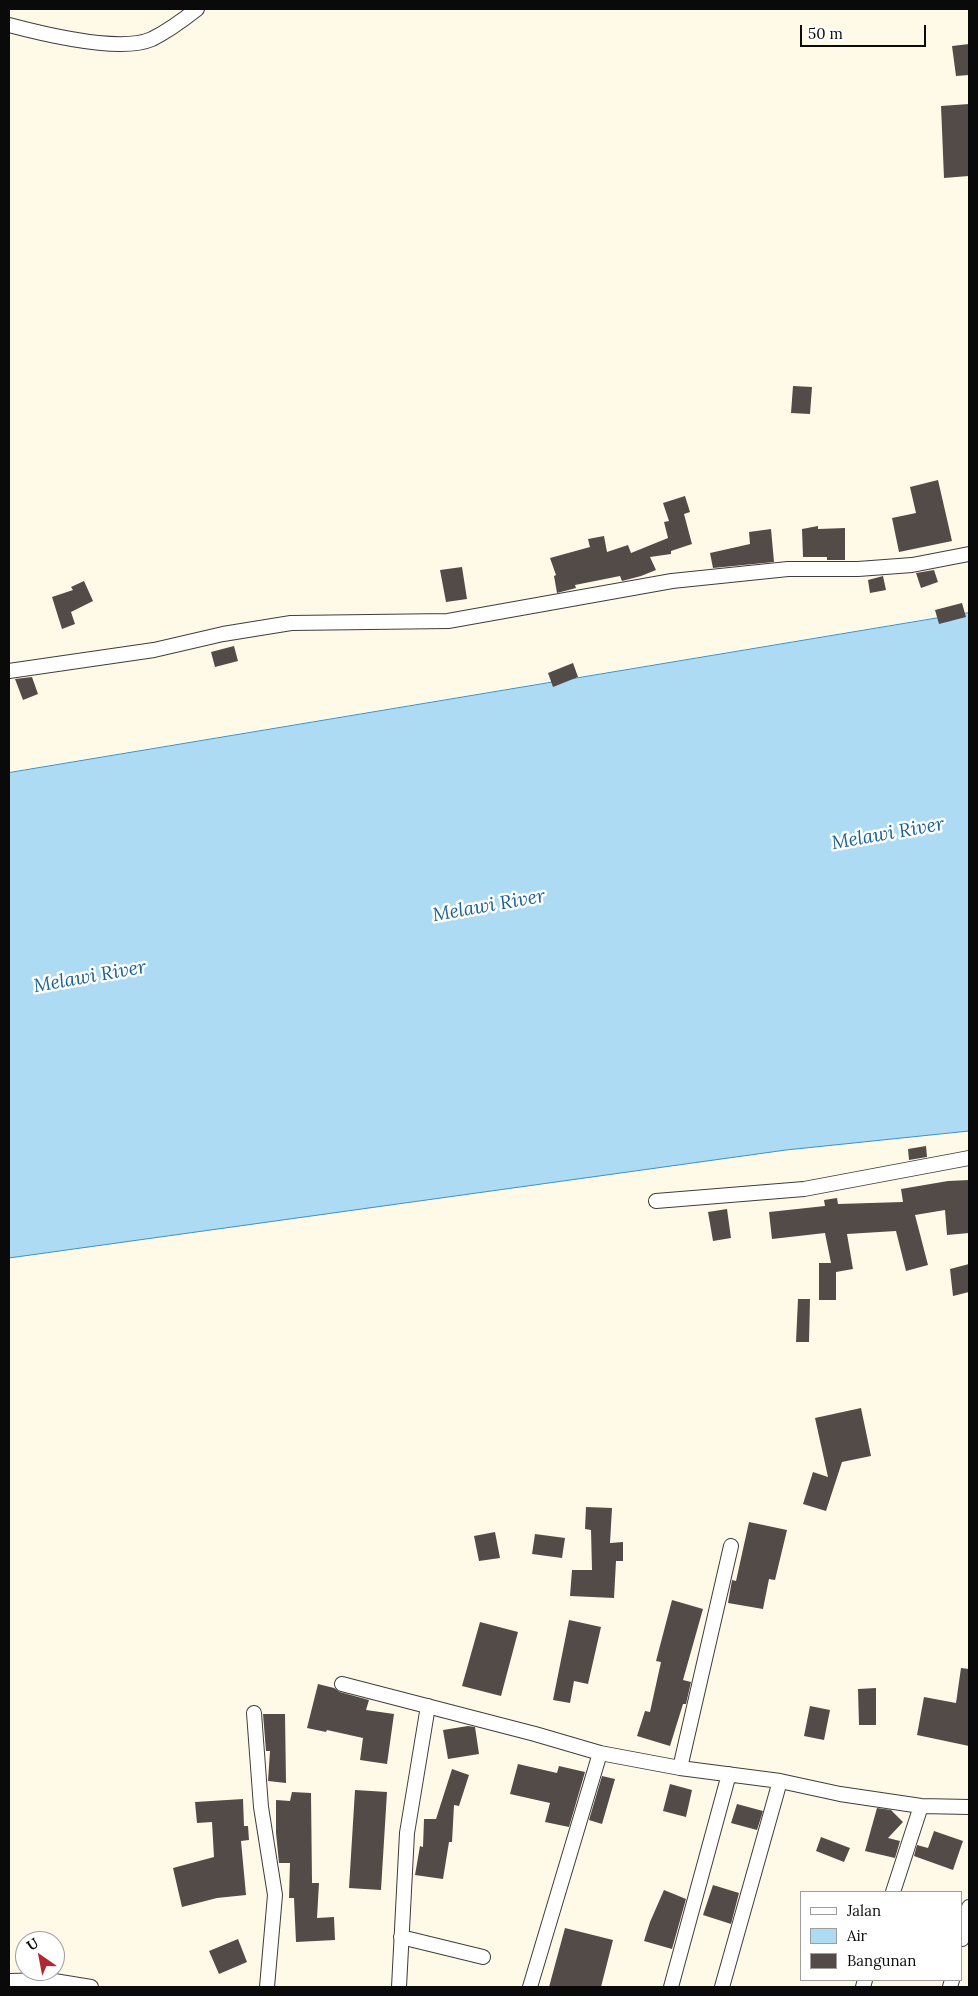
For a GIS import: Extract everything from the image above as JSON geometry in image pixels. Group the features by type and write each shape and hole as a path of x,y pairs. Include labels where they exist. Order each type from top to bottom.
{"street":[{"path":"9,25 40,33 102,42 132,44 152,39 197,9"},
{"path":"9,671 154,650 223,634 291,623 448,621 672,581 788,569 912,565 969,554"},
{"path":"656,1201 804,1189 969,1158"},
{"path":"680,1768 731,1546"},
{"path":"342,1684 600,1753 680,1768 780,1781 920,1806 969,1808"},
{"path":"399,1987 407,1833 428,1706"},
{"path":"254,1713 261,1807 275,1895 268,1987"},
{"path":"530,1987 600,1753"},
{"path":"671,1987 729,1774"},
{"path":"722,1987 780,1781"},
{"path":"893,1891 920,1806"},
{"path":"963,1934 969,1907"},
{"path":"401,1937 483,1957"},
{"path":"9,1981 48,1980 91,1987"}],"water":[{"name":"Melawi River","path":"969,613 969,1131 786,1150 9,1258 9,773"}],"building":[{"path":"969,44 969,75 956,76 952,46"},
{"path":"969,104 969,176 944,178 941,106"},
{"path":"793,386 812,387 810,414 791,413"},
{"path":"938,480 952,541 899,552 892,518 916,513 910,487"},
{"path":"685,496 690,512 684,514 692,544 671,551 671,554 650,557 656,570 641,576 622,581 620,576 575,585 576,588 557,593 554,576 556,575 550,558 590,547 588,539 604,536 607,552 628,545 631,553 668,538 664,522 669,521 663,503"},
{"path":"818,526 818,529 845,528 845,560 827,560 827,557 803,557 802,529"},
{"path":"771,529 774,562 713,568 710,553 750,544 749,532"},
{"path":"462,567 467,599 446,602 440,570"},
{"path":"934,570 938,582 921,588 916,573"},
{"path":"883,576 886,590 870,593 868,580"},
{"path":"84,581 93,601 71,612 75,624 62,629 52,597 73,590 71,587"},
{"path":"962,603 966,617 939,624 935,610"},
{"path":"234,646 238,661 215,667 211,652"},
{"path":"573,663 578,677 553,687 548,673"},
{"path":"32,677 38,694 23,700 15,679"},
{"path":"926,1146 927,1157 909,1160 908,1149"},
{"path":"969,1180 969,1233 947,1235 945,1210 915,1215 928,1265 906,1271 896,1231 847,1234 853,1269 836,1272 836,1300 819,1300 819,1263 831,1263 825,1233 772,1239 769,1212 825,1206 824,1200 837,1198 838,1204 903,1202 901,1189 948,1181"},
{"path":"727,1209 731,1238 713,1241 708,1212"},
{"path":"969,1264 969,1292 953,1296 950,1269"},
{"path":"798,1299 810,1299 809,1342 796,1342"},
{"path":"861,1408 871,1456 842,1462 826,1511 803,1504 813,1472 828,1477 815,1418"},
{"path":"586,1507 612,1508 610,1543 623,1542 623,1561 616,1561 614,1598 570,1596 572,1570 592,1570 591,1530 585,1529"},
{"path":"749,1522 787,1530 775,1580 769,1579 763,1609 728,1603 732,1580 736,1581"},
{"path":"495,1532 500,1558 479,1561 474,1536"},
{"path":"535,1534 565,1538 562,1558 532,1554"},
{"path":"672,1600 703,1609 683,1680 691,1682 686,1704 683,1704 670,1746 637,1736 645,1711 650,1712 661,1662 656,1661"},
{"path":"569,1620 601,1627 588,1684 574,1681 570,1703 553,1700"},
{"path":"480,1622 518,1632 501,1696 462,1686"},
{"path":"961,1668 969,1669 969,1746 917,1735 924,1697 956,1703"},
{"path":"318,1684 369,1700 366,1710 394,1714 387,1764 360,1760 363,1738 327,1730 326,1732 307,1728"},
{"path":"876,1688 876,1725 859,1725 858,1689"},
{"path":"810,1706 830,1710 824,1740 804,1736"},
{"path":"263,1714 285,1714 286,1783 268,1781 270,1751 266,1751"},
{"path":"468,1726 475,1727 479,1754 448,1759 443,1730"},
{"path":"518,1764 557,1773 559,1766 585,1772 569,1827 545,1822 550,1803 510,1794"},
{"path":"452,1769 469,1775 459,1806 454,1805 452,1842 449,1842 443,1879 415,1875 420,1846 423,1847 424,1819 436,1819"},
{"path":"602,1776 615,1779 602,1824 589,1820"},
{"path":"670,1784 692,1790 686,1817 663,1811"},
{"path":"355,1790 387,1792 381,1890 349,1888"},
{"path":"292,1792 311,1793 312,1883 319,1883 317,1918 334,1917 335,1940 296,1942 294,1898 289,1898 290,1863 279,1863 276,1833 276,1800 290,1801"},
{"path":"243,1799 244,1826 248,1826 249,1840 241,1841 246,1895 217,1898 182,1907 173,1868 214,1857 212,1822 197,1823 195,1802"},
{"path":"737,1804 763,1811 757,1830 731,1823"},
{"path":"877,1808 891,1810 903,1822 888,1838 900,1841 895,1858 865,1851"},
{"path":"934,1831 963,1841 953,1870 914,1856 917,1845 928,1848"},
{"path":"821,1837 850,1848 844,1862 816,1851"},
{"path":"713,1885 739,1893 731,1924 703,1915"},
{"path":"664,1890 686,1899 672,1949 644,1941"},
{"path":"565,1928 613,1940 601,1987 549,1987"},
{"path":"238,1939 247,1962 219,1974 209,1951"}]}
